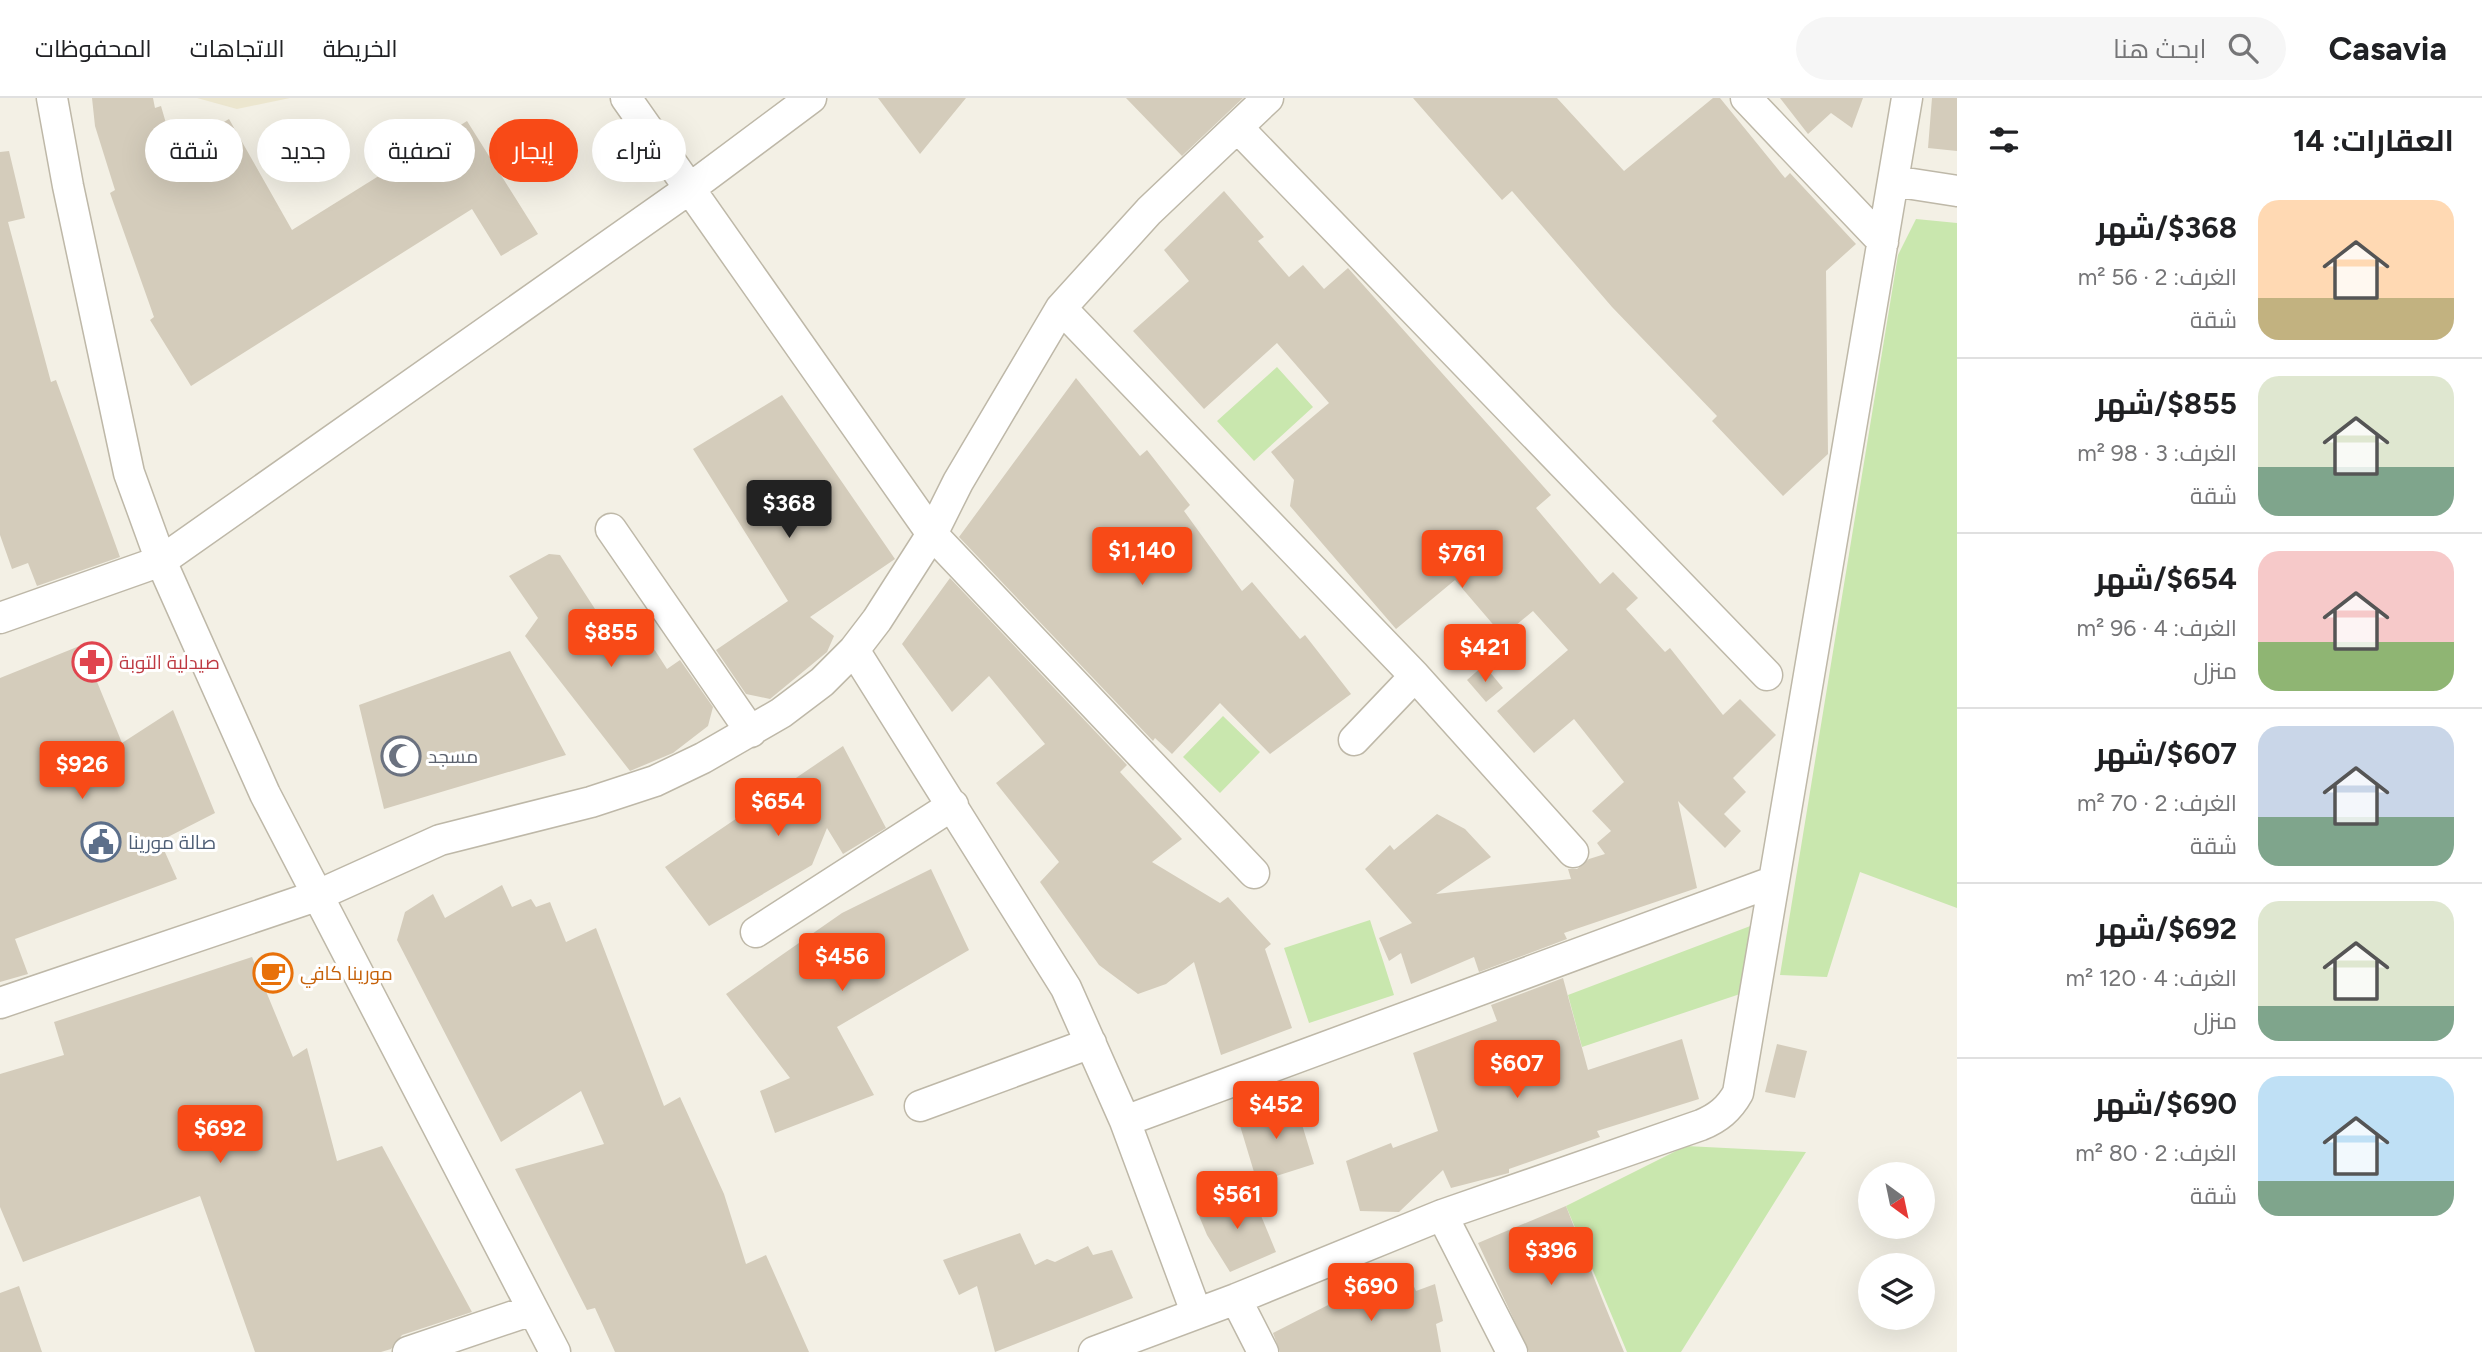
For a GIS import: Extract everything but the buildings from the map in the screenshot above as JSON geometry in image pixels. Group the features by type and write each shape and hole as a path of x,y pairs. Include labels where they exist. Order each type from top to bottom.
{"street":[{"path":"52,98 129,473 160,561 265,794 555,1352"},
{"path":"626,98 932,534 1254,873"},
{"path":"0,618 160,561 689,190 811,98"},
{"path":"0,1003 316,896 440,840 591,802 655,781 751,732 822,682 854,650 932,534 958,482 1061,308 1149,211 1268,98"},
{"path":"1746,98 1883,242"},
{"path":"1094,1352 1236,1299 1442,1215 1701,1125 1726,1111 1738,1093 1907,98"},
{"path":"1238,128 1766,675"},
{"path":"1893,181 1957,191"},
{"path":"1061,308 1415,676 1573,852"},
{"path":"611,528 751,732"},
{"path":"854,650 1044,949 1091,1043 1125,1121 1196,1312"},
{"path":"1354,740 1415,676"},
{"path":"756,932 953,805"},
{"path":"1125,1121 1772,882"},
{"path":"920,1106 1091,1043"},
{"path":"1442,1215 1512,1352"},
{"path":"1236,1299 1263,1352"},
{"path":"408,1352 532,1310"}],"shaded area":[{"path":"197,98 290,98 237,109"}],"green space":[{"path":"1916,219 1957,223 1957,908 1860,872 1827,977 1780,975 1898,255"},
{"path":"1277,367 1313,407 1254,461 1217,421"},
{"path":"1223,716 1260,752 1220,793 1183,757"},
{"path":"1370,920 1394,995 1309,1023 1284,948"},
{"path":"1753,925 1740,994 1582,1047 1568,995"},
{"path":"1686,1146 1806,1152 1681,1352 1627,1352 1566,1206"}],"place":[{"name":"صيدلية التوبة","path":"92,662"},
{"name":"مسجد","path":"401,756"},
{"name":"صالة مورينا","path":"101,842"},
{"name":"مورينا كافي","path":"273,973"}]}
